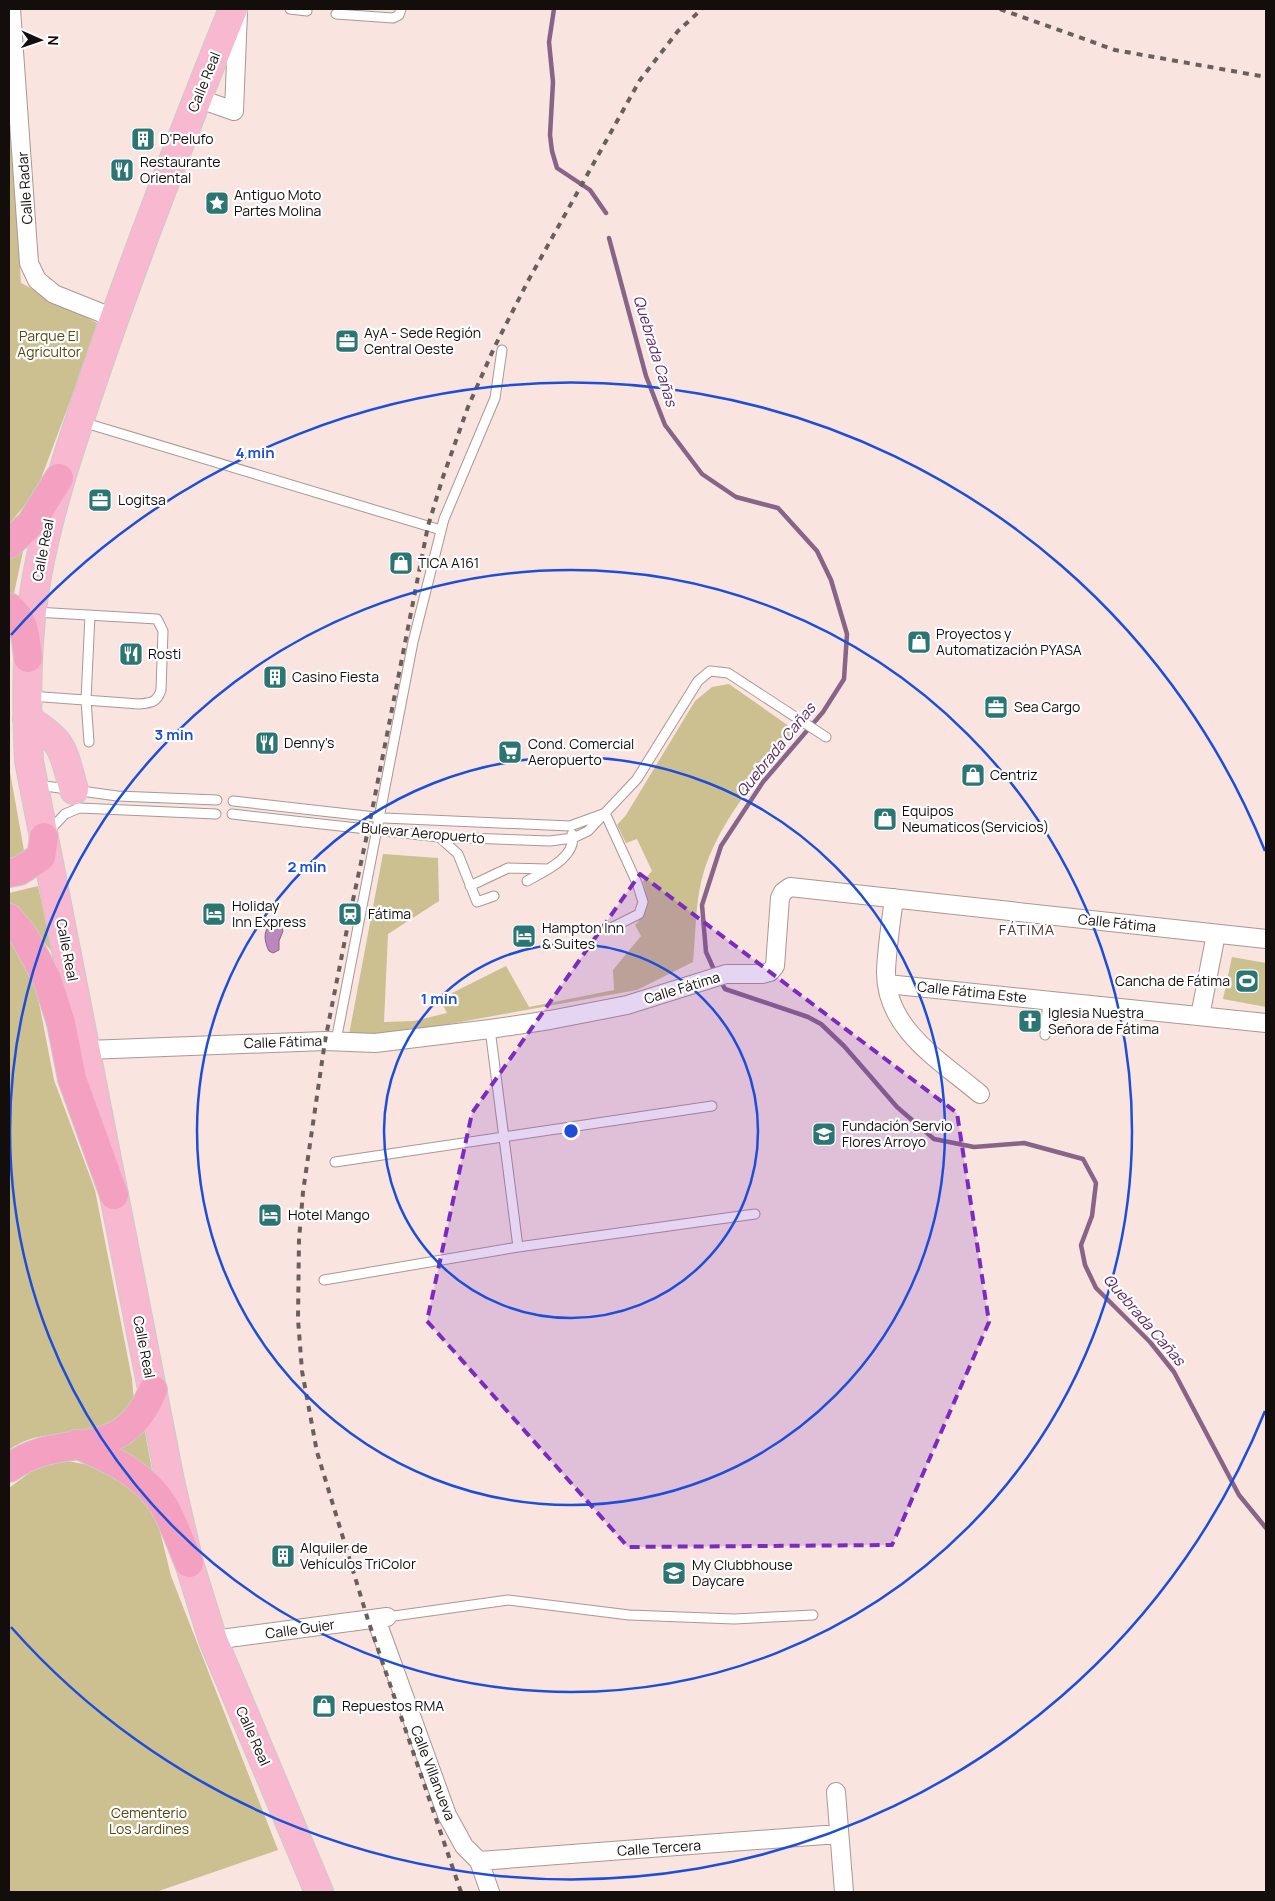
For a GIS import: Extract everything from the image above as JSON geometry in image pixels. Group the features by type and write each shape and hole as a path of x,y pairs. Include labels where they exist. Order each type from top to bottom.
{"highway":[{"path":"9,544 31,523 59,478"},
{"path":"20,609 20,620 25,632 28,658"},
{"path":"9,873 19,871 41,857 44,837"},
{"path":"9,918 24,936 47,979 60,1023 72,1079 114,1196"},
{"path":"9,1468 33,1454 76,1444 96,1444 121,1433 132,1425 145,1409 153,1390"},
{"path":"76,1444 130,1471 149,1486 164,1506 189,1563"}],"main road":[{"name":"Calle Real","path":"20,609 36,577 59,478 114,318 197,98 233,9"},
{"name":"Calle Real","path":"28,658 28,761 189,1563 213,1640 319,1892"},
{"path":"27,707 62,748 74,790"}],"street":[{"name":"Calle Radar","path":"11,9 29,264 37,280 54,294 114,318"},
{"path":"197,98 234,111 239,9"},
{"name":"Calle Fátima","path":"87,1050 336,1041 375,1043 490,1029 627,1005 726,974 762,974 770,972 775,966 780,898 783,892 790,887 1266,940"},
{"path":"894,898 886,971 892,1002 905,1029 980,1094"},
{"path":"1200,1016 1216,934"},
{"name":"Calle Fátima Este","path":"887,984 1048,999 1266,1023"},
{"name":"Calle Guier","path":"213,1640 382,1618"},
{"name":"Calle Villanueva","path":"382,1618 447,1815 464,1846 479,1861 490,1892"},
{"path":"836,1792 844,1892"},
{"name":"Calle Tercera","path":"479,1861 838,1834"}],"lane":[{"path":"336,14 393,18 399,15 401,9"},
{"path":"336,1041 413,642 442,530 495,398 502,350"},
{"path":"79,421 442,530"},
{"path":"20,609 157,619 163,631 161,690 158,698 152,703 86,700 27,707"},
{"path":"89,742 86,700 90,615"},
{"name":"Bulevar Aeropuerto","path":"232,814 439,837 550,841 573,838 588,831 637,779 703,674 710,671 728,673 826,737"},
{"path":"33,784 117,796 217,800"},
{"path":"117,796 117,810"},
{"name":"Bulevar Aeropuerto","path":"233,801 379,818 570,826 606,813"},
{"path":"44,837 55,823 72,810 79,808 216,814"},
{"path":"606,813 637,883 643,902 639,914 609,929"},
{"path":"527,881 560,862 573,838 570,826"},
{"path":"439,837 458,854 477,902 494,896"},
{"path":"470,886 485,877 508,868 548,869"},
{"path":"1045,1035 1048,999"},
{"path":"490,1029 518,1247"},
{"path":"335,1162 712,1106"},
{"path":"324,1280 518,1247 756,1214"},
{"path":"382,1618 508,1600 629,1615 734,1619 813,1615"}],"highlighted area":[{"path":"640,874 957,1113 989,1322 892,1545 628,1547 427,1321 472,1113"}],"green space":[{"name":"Parque El Agricultor","path":"9,107 21,283 99,324 36,492 9,524"},
{"path":"24,547 13,598 9,596 9,556"},
{"path":"729,684 796,731 744,796 711,851 699,893 693,962 637,990 377,1037 348,1040 383,854 438,858 439,901 388,934 384,1022 414,1021 447,1013 440,999 506,966 529,1007 614,990 613,970 641,936 635,925 643,915 646,904 643,881 652,871 637,839 626,843 617,825 626,815 695,701 712,687"},
{"path":"9,751 10,772 25,856 9,861"},
{"path":"38,886 53,953 9,901 9,893"},
{"path":"9,938 22,956 35,982 54,1080 95,1190 132,1379 134,1402 131,1410 101,1428 40,1436 9,1450"},
{"name":"Cancha de Fátima","path":"1232,957 1266,963 1266,1007 1223,999"},
{"path":"144,1427 154,1481 111,1449"},
{"name":"Cementerio Los Jardines","path":"67,1461 101,1467 117,1473 155,1511 171,1576 278,1850 156,1892 9,1892 9,1488 36,1468"}],"shaded area":[{"path":"274,923 281,925 283,931 279,941 279,950 273,953 267,947 265,935 267,928"}],"waterway":[{"name":"Quebrada Cañas","path":"554,9 549,42 553,82 550,135 552,151 557,168 590,190 606,213"},
{"name":"Quebrada Cañas","path":"609,238 646,376 665,425 702,474 736,497 778,508 817,551 831,580 847,634 844,679 823,712 763,782 721,846 702,905 706,952 716,974"},
{"name":"Quebrada Cañas","path":"720,980 725,989 808,1017 821,1024 844,1046 897,1107 934,1139 974,1147 1024,1143 1083,1159 1096,1183 1092,1216 1081,1245 1085,1265 1096,1288 1150,1342 1174,1372 1239,1495 1266,1528"}],"railway":[{"path":"461,1892 368,1620 317,1452 302,1371 298,1319 299,1240 303,1192 325,1041 428,526 443,477 468,407 494,348 528,281 640,80 678,31 702,9"},
{"path":"1000,9 1115,50 1266,77"}],"place":[{"name":"D'Pelufo","path":"143,139"},
{"name":"Restaurante Oriental","path":"122,170"},
{"name":"Antiguo Moto Partes Molina","path":"217,203"},
{"name":"AyA - Sede Región Central Oeste","path":"347,341"},
{"name":"Logitsa","path":"100,500"},
{"name":"TICA A161","path":"401,563"},
{"name":"Proyectos y Automatización PYASA","path":"919,642"},
{"name":"Rosti","path":"131,654"},
{"name":"Casino Fiesta","path":"275,677"},
{"name":"Sea Cargo","path":"996,707"},
{"name":"Denny's","path":"267,743"},
{"name":"Cond. Comercial Aeropuerto","path":"510,752"},
{"name":"Centriz","path":"973,775"},
{"name":"Equipos Neumaticos(Servicios)","path":"885,819"},
{"name":"Holiday Inn Express","path":"214,914"},
{"name":"Fátima","path":"350,914"},
{"name":"Hampton Inn & Suites","path":"524,936"},
{"name":"Cancha de Fátima","path":"1247,981"},
{"name":"Iglesia Nuestra Señora de Fátima","path":"1030,1021"},
{"name":"Fundación Servio Flores Arroyo","path":"824,1134"},
{"name":"Hotel Mango","path":"270,1215"},
{"name":"Alquiler de Vehículos TriColor","path":"283,1556"},
{"name":"My Clubbhouse Daycare","path":"674,1573"},
{"name":"Repuestos RMA","path":"324,1706"}],"district":[{"name":"FÁTIMA","path":"1027,930"}]}
